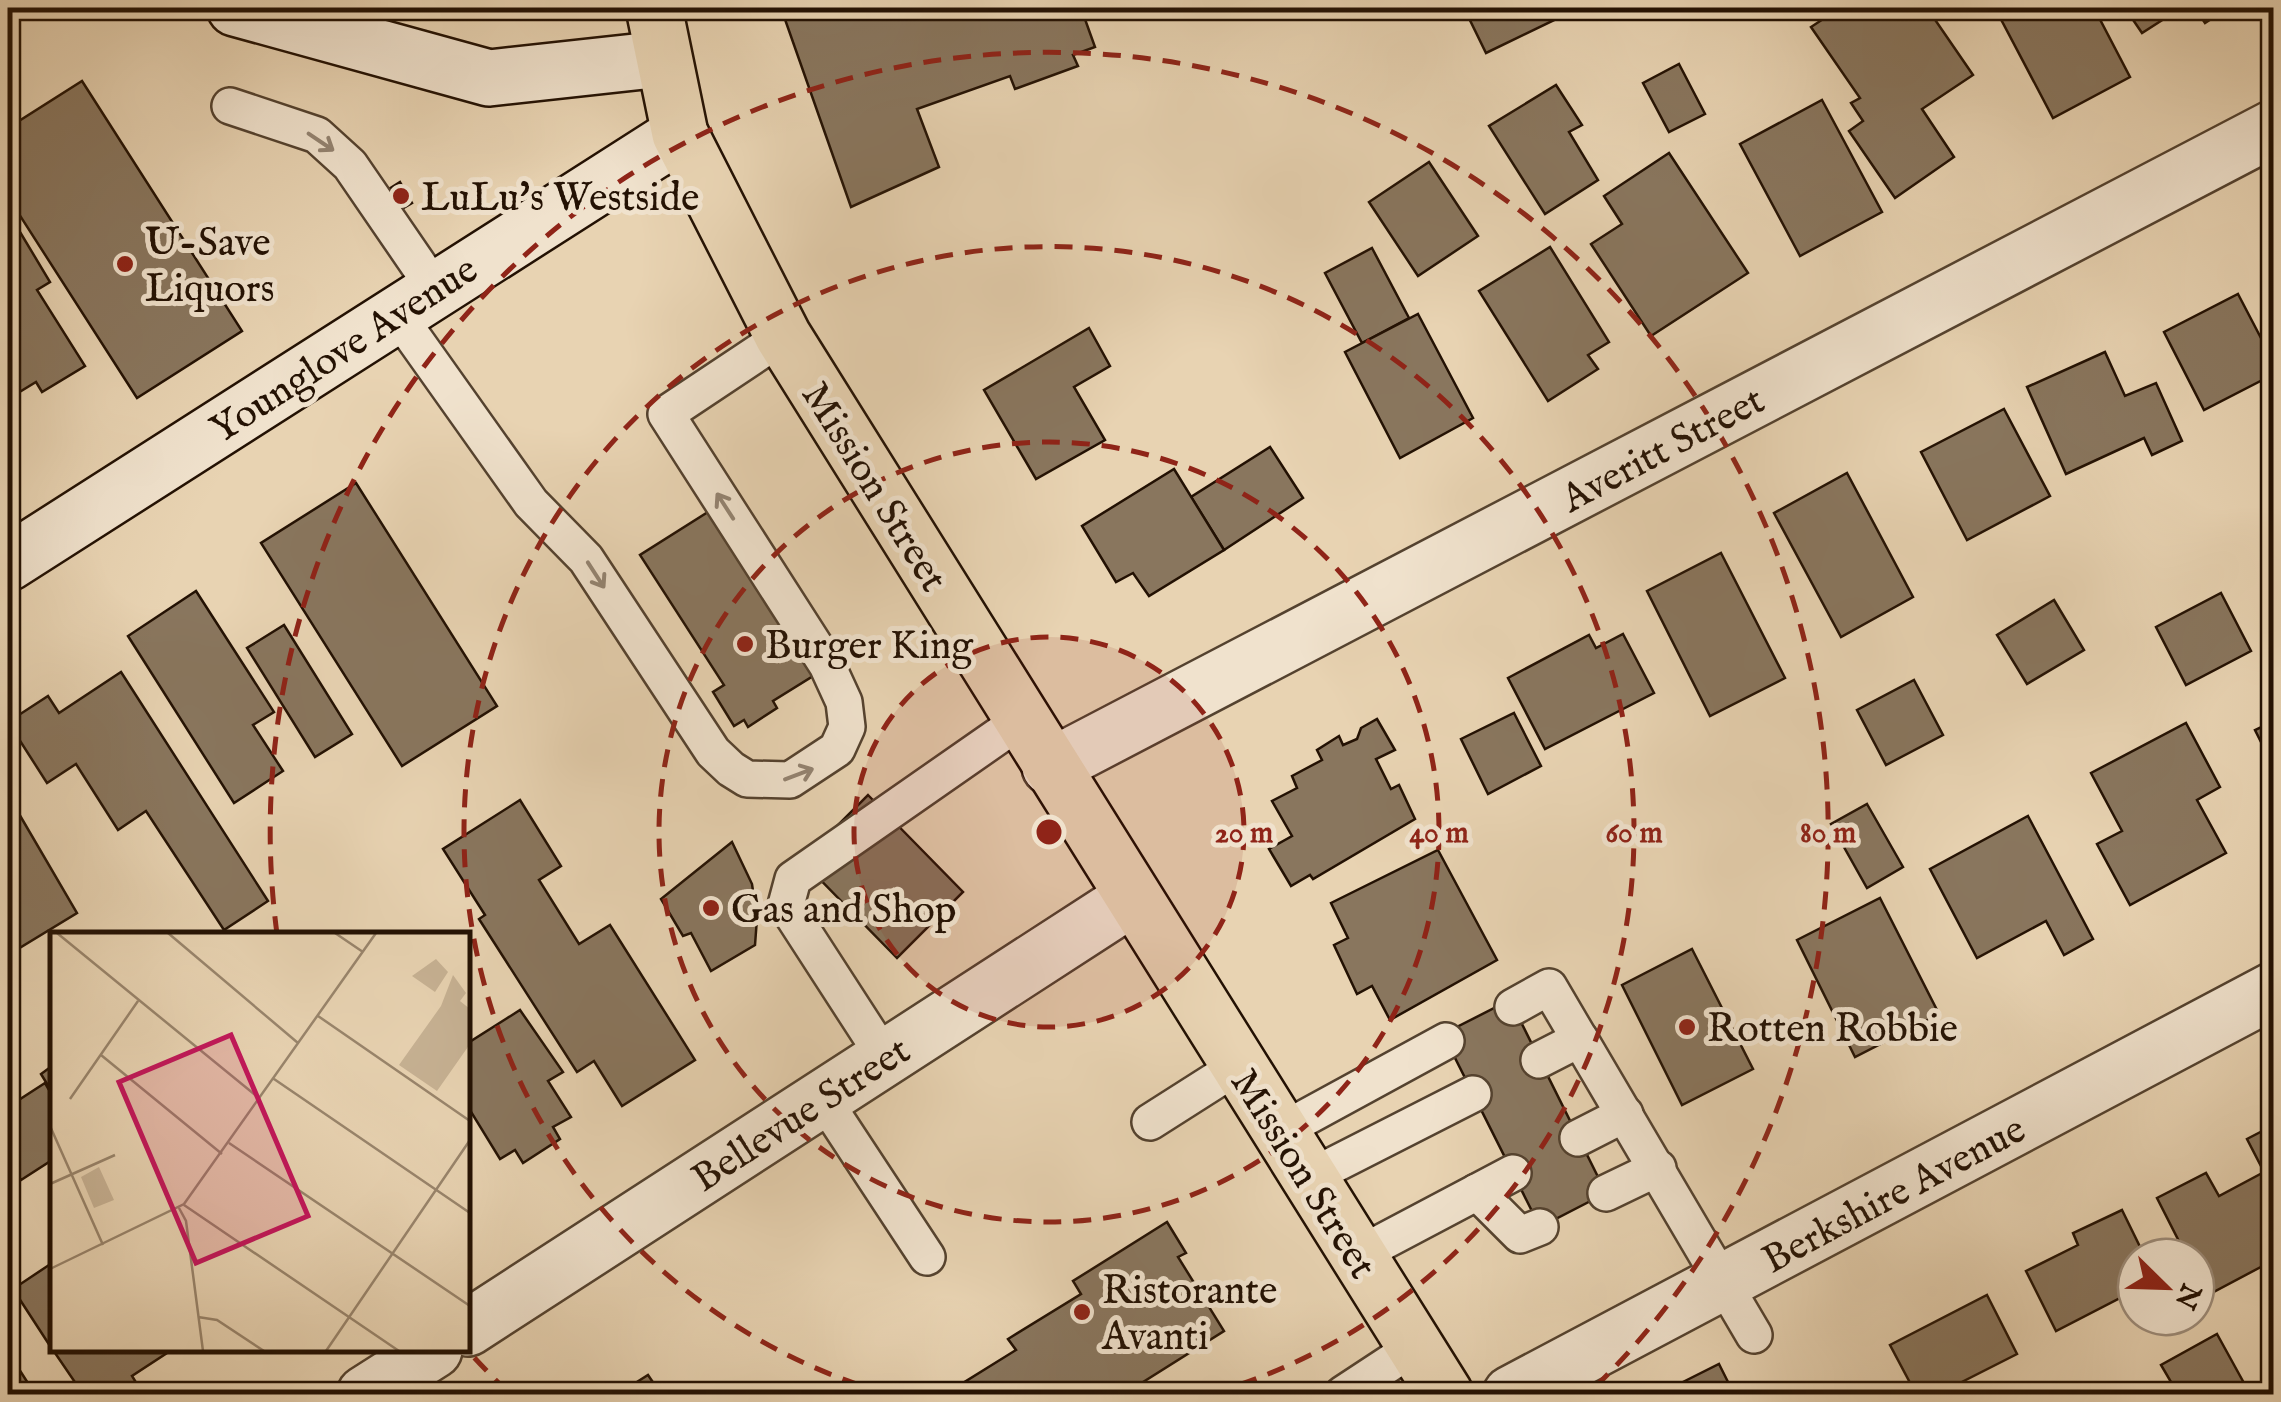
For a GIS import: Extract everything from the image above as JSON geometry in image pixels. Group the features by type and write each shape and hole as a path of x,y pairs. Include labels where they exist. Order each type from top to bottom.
{"highway":[{"name":"Mission Street","path":"658,33 680,134 782,336 1445,1394"}],"street":[{"path":"234,8 489,78 658,33"},
{"name":"Averitt Street","path":"1050,767 2274,128"},
{"name":"Younglove Avenue","path":"8,564 680,134"},
{"name":"Bellevue Street","path":"470,1327 1132,898"},
{"name":"Berkshire Avenue","path":"1511,1394 2274,990"},
{"path":"365,1394 431,1352"}],"lane":[{"path":"230,106 317,136 350,165 416,301 530,503 586,559 713,752 747,779 790,780 816,768 837,749 847,727 844,702 827,665 666,414 782,336"},
{"path":"885,1058 786,905 793,878 1024,718"},
{"path":"1512,1007 1549,987 1754,1334"},
{"path":"1539,1060 1580,1039"},
{"path":"1278,1132 1446,1041"},
{"path":"1150,1122 1238,1066"},
{"path":"1308,1178 1473,1094"},
{"path":"823,1098 927,1257"},
{"path":"1578,1138 1624,1114"},
{"path":"1606,1194 1658,1168"},
{"path":"1356,1256 1512,1173"},
{"path":"1478,1192 1520,1235 1540,1227"},
{"path":"1343,1394 1416,1346"}],"building":[{"path":"781,8 1081,8 1095,47 1073,55 1078,66 1015,89 1010,76 917,109 939,167 851,207"},
{"path":"1464,8 1579,8 1486,53"},
{"path":"1840,8 1927,8 1973,75 1922,109 1954,157 1895,198 1849,131 1863,121 1851,103 1860,98 1811,27"},
{"path":"1995,8 2094,8 2130,77 2053,118"},
{"path":"2125,8 2181,8 2142,33"},
{"path":"2195,8 2228,8 2205,23"},
{"path":"1679,64 1705,114 1669,132 1643,83"},
{"name":"U-Save Liquors","path":"82,81 242,331 137,398 8,197 8,128"},
{"path":"1556,85 1582,125 1569,132 1598,180 1545,214 1489,126"},
{"path":"1822,100 1882,212 1800,256 1740,144"},
{"path":"1669,153 1748,273 1651,336 1591,244 1622,224 1604,196"},
{"path":"1429,162 1478,236 1418,276 1369,202"},
{"name":"LuLu's Westside","path":"400,182 412,203 400,210 389,189"},
{"path":"8,212 50,282 37,290 85,366 42,392 36,382 8,399"},
{"path":"1550,247 1609,342 1588,355 1598,369 1548,401 1479,291"},
{"path":"1372,248 1409,318 1362,343 1325,273"},
{"path":"2238,294 2274,363 2274,374 2204,410 2164,332"},
{"path":"1418,314 1473,418 1400,458 1345,352"},
{"path":"1089,328 1110,366 1074,387 1105,440 1036,479 984,390"},
{"path":"2105,352 2125,396 2156,383 2182,441 2152,455 2144,438 2066,474 2027,387"},
{"path":"2004,409 2050,496 1967,540 1921,452"},
{"path":"1270,447 1303,498 1224,550 1191,497"},
{"path":"1174,469 1224,550 1149,596 1133,573 1116,582 1082,526"},
{"path":"1847,473 1913,597 1841,637 1774,513"},
{"path":"356,483 497,706 402,766 261,543"},
{"name":"Burger King","path":"708,512 752,581 758,577 778,608 772,612 813,676 773,701 777,708 748,727 744,720 734,726 713,692 724,685 640,555"},
{"path":"1721,553 1785,678 1710,716 1647,591"},
{"path":"196,591 274,712 253,725 283,771 234,803 128,636"},
{"path":"2221,593 2251,651 2186,685 2156,627"},
{"path":"2054,600 2084,650 2027,684 1997,635"},
{"path":"284,625 352,734 315,757 247,648"},
{"path":"1623,634 1654,693 1545,749 1508,678 1589,635 1596,648"},
{"path":"121,672 268,901 224,930 146,811 118,830 76,764 47,783 8,722 48,696 59,713"},
{"path":"1914,680 1943,735 1886,765 1857,710"},
{"path":"1514,713 1541,766 1488,794 1461,739"},
{"path":"1377,719 1395,750 1376,759 1391,789 1399,785 1415,819 1313,879 1310,875 1291,886 1269,849 1292,836 1272,801 1297,788 1292,776 1322,760 1317,750 1339,736 1343,745 1357,739 1361,728"},
{"path":"2274,721 2274,768 2255,730"},
{"path":"2186,723 2220,787 2197,800 2226,853 2130,905 2097,844 2122,831 2091,773"},
{"path":"8,795 77,913 8,955"},
{"path":"868,795 963,892 897,958 802,861"},
{"path":"520,800 561,866 539,880 579,944 610,925 695,1060 622,1106 594,1061 577,1072 479,919 485,915 443,849"},
{"path":"1867,804 1903,867 1867,888 1831,824"},
{"path":"2028,816 2093,939 2064,955 2046,921 1977,958 1930,869"},
{"name":"Gas and Shop","path":"732,842 752,884 757,918 755,945 711,971 691,933 683,936 661,899"},
{"path":"1438,850 1497,960 1390,1020 1372,986 1357,994 1334,945 1348,938 1331,903"},
{"path":"1880,898 1939,1014 1855,1057 1797,940"},
{"name":"Rotten Robbie","path":"1692,949 1753,1069 1682,1105 1622,985"},
{"path":"1510,1000 1606,1193 1540,1227 1443,1034"},
{"path":"520,1010 563,1072 548,1081 571,1117 553,1127 560,1139 523,1163 515,1150 500,1159 470,1110 470,1042"},
{"path":"50,1067 50,1089 41,1074"},
{"path":"45,1083 50,1092 50,1161 21,1180 8,1159 8,1107"},
{"path":"2274,1125 2274,1260 2216,1291 2216,1237 2177,1237 2157,1198 2206,1173 2219,1196 2264,1172 2247,1139"},
{"path":"2122,1210 2135,1237 2116,1237 2116,1300 2056,1331 2026,1271 2078,1245 2073,1233"},
{"path":"1167,1222 1186,1253 1178,1257 1224,1331 1124,1394 970,1394 963,1383 1016,1350 1008,1339 1081,1294 1073,1281"},
{"path":"50,1264 50,1346 13,1289"},
{"path":"1987,1295 2017,1354 1938,1394 1916,1394 1890,1345"},
{"path":"2216,1335 2250,1394 2178,1394 2161,1365"},
{"path":"8,1352 35,1394 8,1394"},
{"path":"54,1352 167,1353 132,1376 140,1389 133,1394 83,1394"},
{"path":"1719,1364 1734,1394 1659,1394"},
{"path":"648,1375 661,1394 618,1394"}],"place":[{"name":"LuLu's Westside","path":"401,196"},
{"name":"U-Save Liquors","path":"125,264"},
{"name":"Burger King","path":"745,644"},
{"name":"Gas and Shop","path":"711,908"},
{"name":"Rotten Robbie","path":"1687,1027"},
{"name":"Ristorante Avanti","path":"1082,1312"}]}
